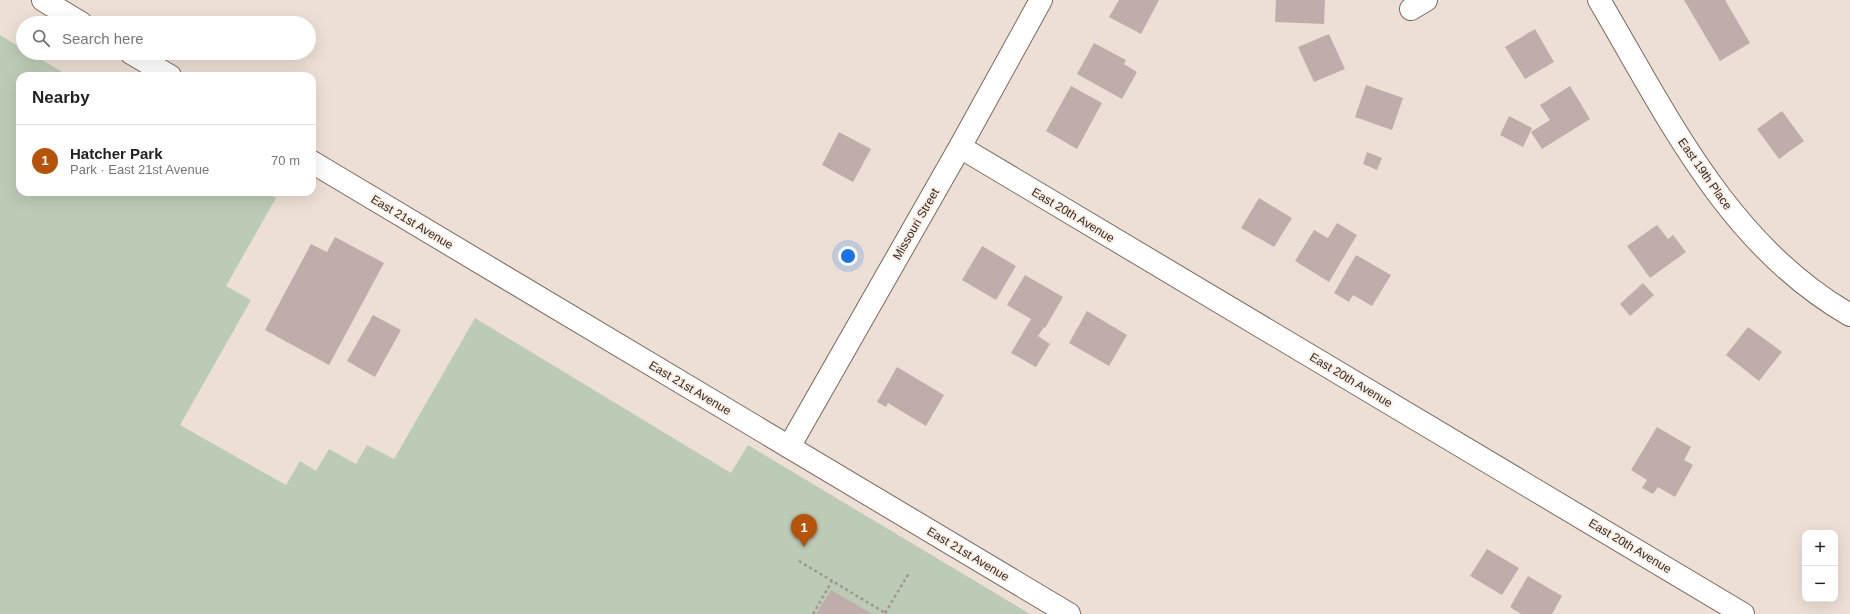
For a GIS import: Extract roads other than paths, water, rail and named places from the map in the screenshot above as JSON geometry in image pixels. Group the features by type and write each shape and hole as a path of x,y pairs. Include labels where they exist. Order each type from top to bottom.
{"street":[{"path":"43,0 69,16"},
{"name":"Missouri Street","path":"788,447 960,147 1041,0"},
{"name":"East 19th Place","path":"1599,0 1702,173 1730,211 1782,267 1826,301 1850,315"},
{"path":"143,60 163,72"},
{"name":"East 20th Avenue","path":"960,147 1743,614"},
{"name":"East 21st Avenue","path":"316,164 1068,614"}],"place":[{"name":"Hatcher Park","path":"804,547"}]}
